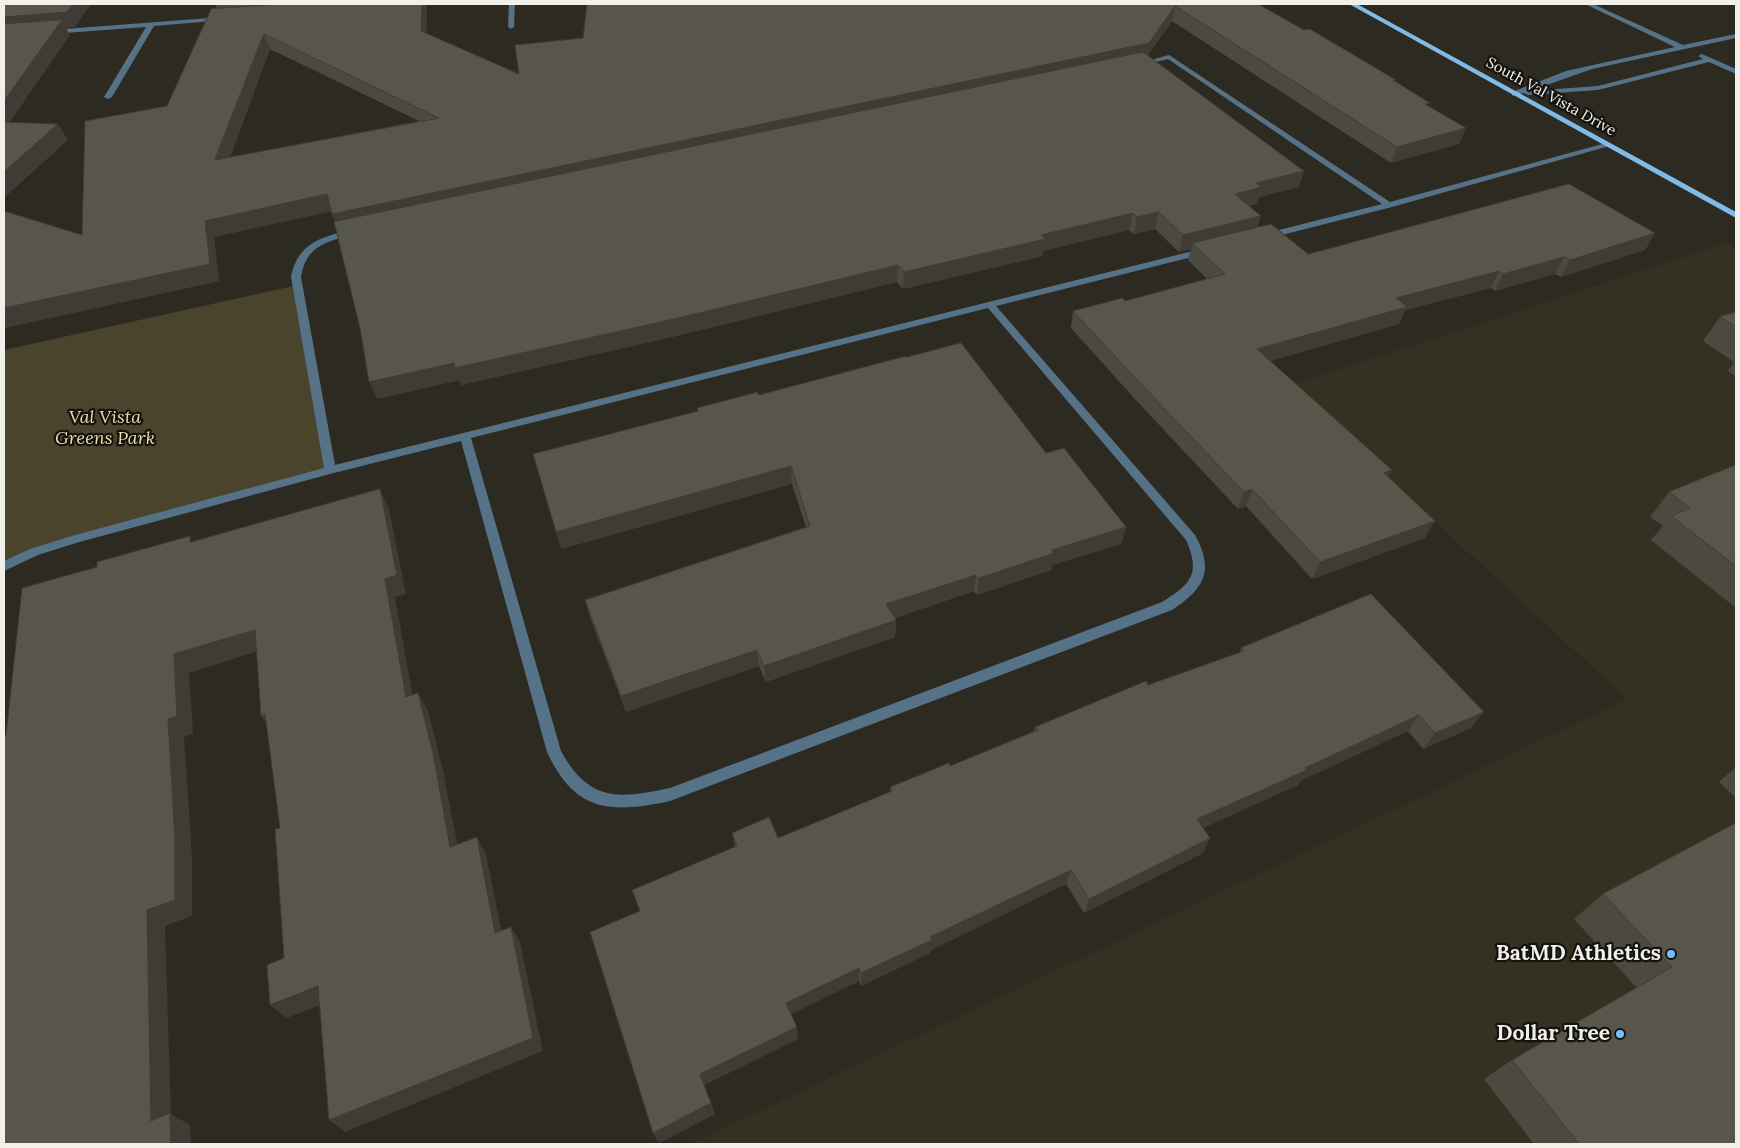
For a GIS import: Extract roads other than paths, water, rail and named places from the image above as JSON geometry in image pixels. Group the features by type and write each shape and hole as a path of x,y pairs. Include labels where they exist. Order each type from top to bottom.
{"main road":[{"name":"South Val Vista Drive","path":"1352,4 1736,215"}],"street":[{"path":"511,27 512,4"},
{"path":"1588,4 1736,72"},
{"path":"38,33 230,19"},
{"path":"108,98 151,24"},
{"path":"1516,94 1568,74 1664,50 1685,48 1736,36"},
{"path":"1130,66 1169,57 1389,205"},
{"path":"1516,94 1598,88 1709,60"},
{"path":"1256,238 1389,205 1609,145"},
{"path":"330,470 296,277 297,266 301,257 310,248 326,240 359,230"},
{"path":"4,566 34,552 75,538 330,470 1218,248"},
{"path":"465,436 554,752 561,769 576,786 596,798 619,802 645,800 670,794 1167,606 1184,596 1196,584 1201,570 1199,553 1192,538 990,305"}],"place":[{"name":"BatMD Athletics","path":"1671,954"},
{"name":"Dollar Tree","path":"1620,1034"}],"park label":[{"name":"Val Vista Greens Park","path":"105,428"}]}
